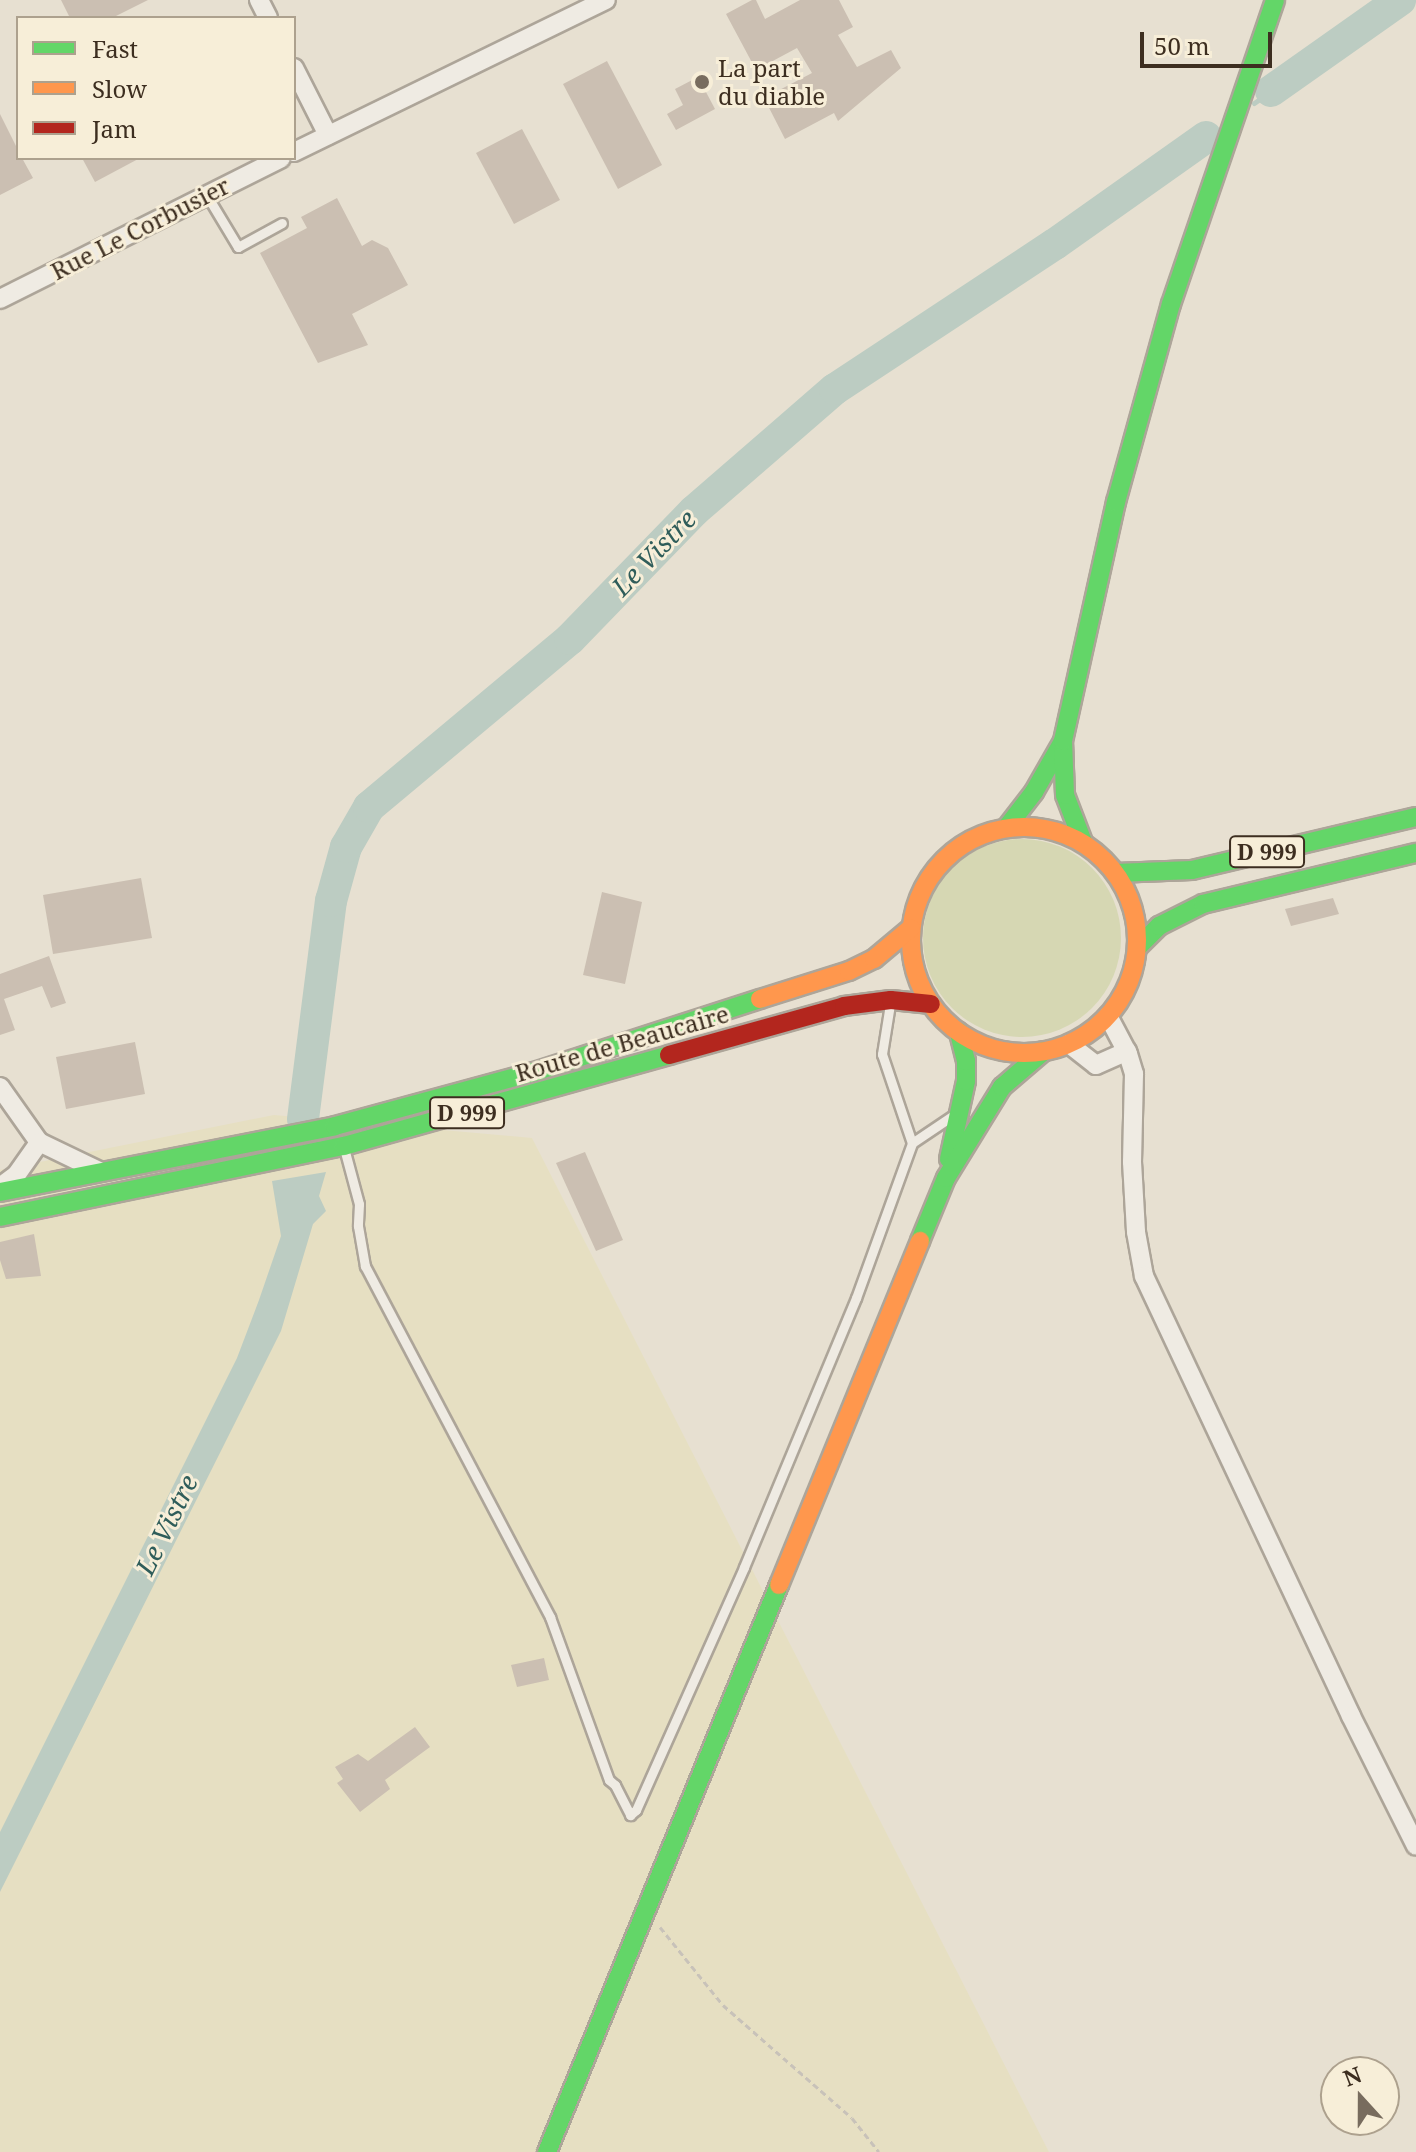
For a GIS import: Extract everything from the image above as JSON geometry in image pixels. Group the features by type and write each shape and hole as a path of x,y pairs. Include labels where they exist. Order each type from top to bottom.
{"main road":[{"path":"1083,842 1065,795 1063,741 1116,502 1171,304 1275,0"},
{"path":"1007,827 1034,792 1063,741"},
{"name":"D 999","path":"1116,873 1192,870 1416,817"},
{"path":"1007,827 1046,828 1083,842 1116,873 1134,909 1138,947 1126,989 1108,1016 1069,1044 1044,1051 1002,1051 959,1032 931,1004 915,973 911,928 917,902 941,862 976,837 1007,827"},
{"name":"D 999","path":"1138,947 1175,916 1203,904 1416,853"},
{"name":"Route de Beaucaire","path":"0,1189 335,1126 534,1072 849,971 874,959 911,928"},
{"name":"Route de Beaucaire","path":"0,1217 344,1146 774,1023 844,1006 891,1000 931,1004"},
{"path":"946,1178 966,1061 959,1032"},
{"path":"547,2152 946,1178 1002,1087 1044,1051"}],"street":[{"path":"296,151 606,0"},
{"path":"296,72 328,135"},
{"name":"Rue Le Corbusier","path":"0,299 277,160"},
{"path":"1108,1016 1127,1051 1134,1074 1136,1232 1144,1276 1351,1716 1416,1846"},
{"path":"1069,1044 1096,1065 1127,1051"},
{"path":"0,1087 39,1142 99,1171"},
{"path":"0,1189 17,1174 39,1142"}],"lane":[{"path":"206,194 238,247 282,223"},
{"path":"891,1000 882,1054 912,1143"},
{"path":"344,1146 359,1204 358,1226 365,1266 550,1617 609,1780 615,1785 630,1815 636,1810 750,1553 856,1298 912,1143 958,1112"}],"path":[{"path":"644,1909 723,2005 852,2118 879,2152"}],"shaded area":[{"path":"274,1115 532,1138 1049,2152 0,2152 0,1170"}],"green space":[{"path":"1022,839 1060,847 1092,868 1113,900 1121,938 1113,976 1092,1008 1060,1029 1022,1037 984,1029 952,1008 931,976 923,938 931,900 952,868 984,847"}],"water":[{"path":"326,1172 319,1196 326,1211 313,1224 281,1331 0,1892 0,1832 237,1358 281,1236 272,1181"}],"building":[{"path":"61,0 148,0 116,16 69,16"},
{"path":"756,0 765,19 800,0 839,0 853,27 838,35 857,67 891,50 901,68 838,121 834,113 785,139 764,98 812,73 797,48 756,70 726,14"},
{"path":"607,61 662,165 618,189 563,84"},
{"path":"698,77 715,109 676,130 667,114 683,105 675,89"},
{"path":"0,114 16,146 16,160 23,160 33,178 0,195"},
{"path":"522,129 560,200 514,224 476,153"},
{"path":"83,160 136,160 95,182"},
{"path":"337,198 362,246 372,240 388,248 408,285 352,314 368,345 318,363 260,253 307,228 301,217"},
{"path":"141,878 152,938 53,954 43,895"},
{"path":"602,892 642,902 625,984 583,975"},
{"path":"1333,898 1339,914 1291,926 1285,909"},
{"path":"49,956 66,1003 51,1008 42,986 4,999 15,1030 0,1035 0,974"},
{"path":"135,1042 145,1094 66,1109 56,1057"},
{"path":"585,1152 623,1240 596,1251 556,1163"},
{"path":"34,1234 41,1276 6,1279 0,1260 0,1242"},
{"path":"544,1658 549,1680 517,1687 511,1665"},
{"path":"415,1727 430,1747 385,1780 390,1789 360,1812 337,1783 343,1779 335,1767 358,1754 368,1761"}],"waterway":[{"name":"Le Vistre","path":"1271,91 1400,0"},
{"name":"Le Vistre","path":"1254,103 1271,91"},
{"name":"Le Vistre","path":"1206,137 1216,130"},
{"name":"Le Vistre","path":"303,1119 331,901 346,847 369,807 570,639 694,511 835,389 1055,244 1206,137"}],"traffic: fast":[{"path":"1083,842 1065,795 1063,741 1116,502 1171,304 1275,0"},
{"path":"1007,827 1034,792 1062,743"},
{"path":"1116,873 1192,870 1416,817"},
{"path":"1138,947 1159,926 1203,904 1416,853"},
{"path":"0,1192 335,1126 534,1072 760,999"},
{"path":"949,1159 966,1081 966,1061 959,1032"},
{"path":"920,1241 946,1178 1002,1087 1044,1051"},
{"path":"0,1217 344,1146 669,1055"},
{"path":"547,2152 779,1585"}],"traffic: slow":[{"path":"1024,827 1046,829 1067,836 1087,846 1104,860 1118,877 1128,897 1135,918 1137,940 1135,962 1128,983 1118,1003 1104,1020 1087,1034 1067,1044 1046,1051 1024,1053 1002,1051 981,1044 961,1034 944,1020 930,1003 920,983 913,962 911,940 913,918 920,897 930,877 944,860 961,846 981,836 1002,829 1024,827"},
{"path":"760,999 849,971 874,959 911,928"},
{"path":"779,1585 920,1241"}],"traffic: jam":[{"path":"669,1055 844,1006 891,1000 931,1004"}],"place":[{"name":"La part du diable","path":"702,82"}]}
